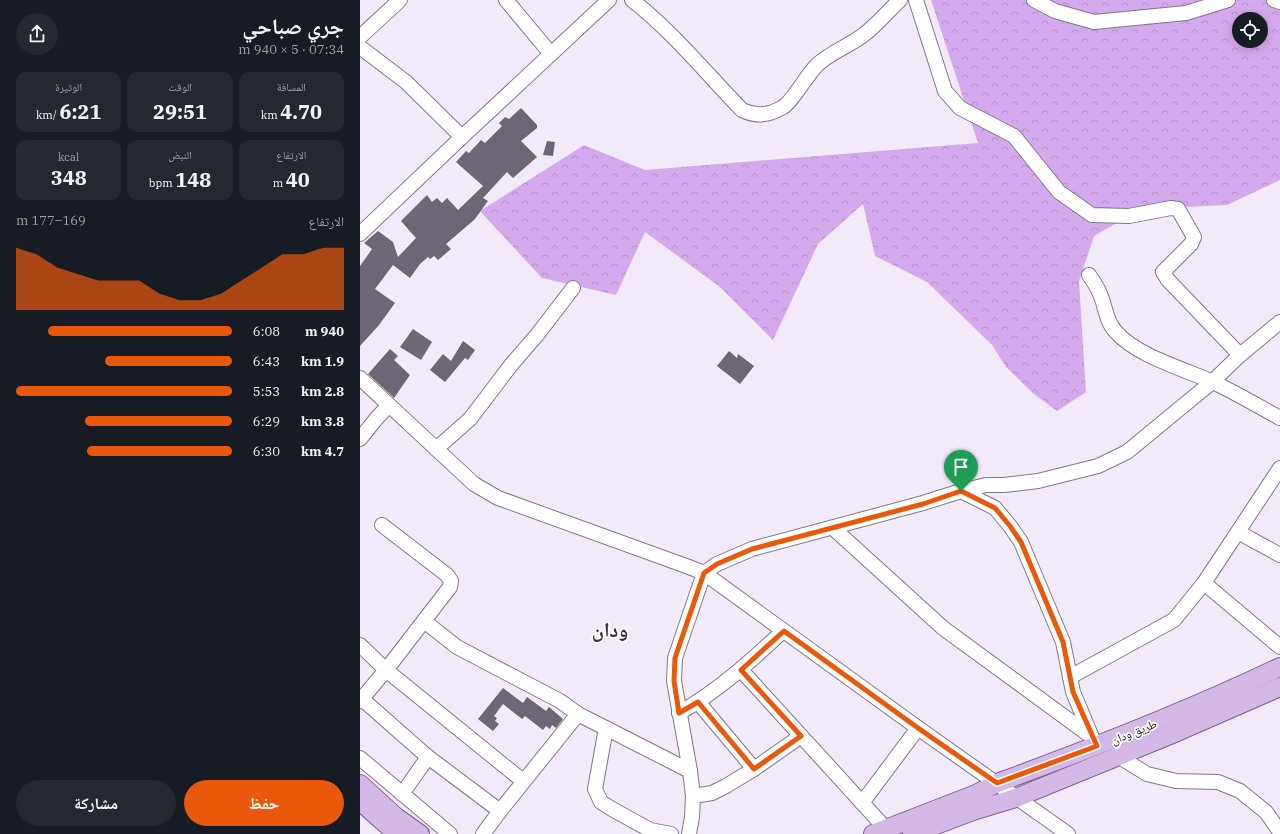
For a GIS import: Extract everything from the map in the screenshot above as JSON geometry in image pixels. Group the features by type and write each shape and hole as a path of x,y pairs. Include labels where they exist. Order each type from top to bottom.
{"main road":[{"name":"طريق ودان","path":"880,831 976,794 997,783 1094,741 1184,711 1280,667"},
{"name":"طريق ودان","path":"917,833 973,811 1016,798 1214,717 1280,687"},
{"path":"360,784 396,817 420,834"},
{"path":"360,801 397,834"}],"street":[{"path":"360,37 400,0"},
{"path":"506,0 550,54"},
{"path":"360,234 609,0"},
{"path":"632,0 644,9 700,64 742,110 750,114 762,115 786,106 816,66 831,54 872,28 900,0"},
{"path":"916,0 945,91 960,108 1014,136 1059,192 1092,215 1129,216 1171,208 1178,209 1194,237 1191,244 1163,272 1168,280 1240,355"},
{"path":"1034,0 1056,11 1094,22 1186,13 1228,0"},
{"path":"1274,0 1280,2"},
{"path":"360,46 406,82 462,137"},
{"path":"1089,275 1096,285 1107,318 1116,332 1121,336 1144,352 1237,394 1280,418"},
{"path":"436,449 470,419 573,288"},
{"path":"689,834 692,817 693,796 674,681 675,658 704,573 717,564 752,549 923,504 961,491 986,485 1004,485 1038,481 1098,466 1127,452 1212,382 1240,355 1280,322"},
{"path":"360,378 474,484 498,498 704,573 918,728 1068,834"},
{"path":"360,439 389,405"},
{"path":"1070,677 1174,620 1204,583 1280,468"},
{"path":"961,491 995,508 1021,542 1063,642 1073,692 1094,741"},
{"path":"382,525 447,574 451,582 450,587 361,700 428,757 500,811"},
{"path":"833,528 943,628 1094,741"},
{"path":"1238,532 1280,555"},
{"path":"1204,583 1280,647"},
{"path":"424,621 457,647 560,701 578,714 690,772"},
{"path":"679,713 698,702 741,670 784,631"},
{"path":"360,645 386,670 523,781"},
{"path":"741,670 862,803 880,831"},
{"path":"698,702 754,769"},
{"path":"483,834 523,781 578,714"},
{"path":"606,728 595,789 601,802 650,830 671,834"},
{"path":"862,803 918,728"},
{"path":"693,796 712,793 726,786 754,769 801,736"},
{"path":"1118,756 1147,774 1176,781 1218,782 1240,791 1266,812 1280,832"},
{"path":"402,794 428,757"},
{"path":"360,758 450,834"}],"green space":[{"path":"931,0 1280,0 1280,180 1227,205 1141,209 1094,236 1079,281 1086,392 1057,411 1034,394 1006,367 992,345 927,282 875,256 863,204 818,244 773,340 720,287 645,232 616,295 542,278 480,211 584,145 645,170 978,143"}],"building":[{"path":"521,108 537,125 537,128 521,141 537,157 513,178 507,172 483,198 488,201 475,219 446,244 451,249 438,260 434,256 430,259 428,257 420,264 410,278 393,265 375,289 395,303 379,325 360,346 360,266 372,249 364,243 378,231 393,242 398,257 416,238 401,221 427,195 432,202 437,198 442,203 447,198 458,210 483,186 456,162 466,151 469,153 481,140 485,143 502,126 499,123 505,117 509,119"},
{"path":"547,141 555,142 553,156 543,155"},
{"path":"413,329 432,342 421,360 400,347"},
{"path":"463,341 475,350 468,360 465,358 445,382 430,370 443,354 451,361"},
{"path":"390,349 398,356 394,360 410,375 394,398 368,374"},
{"path":"729,351 737,358 738,354 754,366 740,384 717,366"},
{"path":"503,688 523,703 527,697 546,711 549,707 563,719 556,728 552,725 550,729 546,726 543,730 525,716 522,719 503,704 494,716 497,718 495,721 499,724 493,731 478,719"}],"district":[{"name":"ودان","path":"610,630"}],"route":[{"path":"961,491 995,508 1021,542 1063,642 1073,692 1097,746 997,783 784,631 741,670 801,736 754,769 698,702 679,713 674,681 675,658 704,573 717,564 752,549 923,504 961,491"}]}
